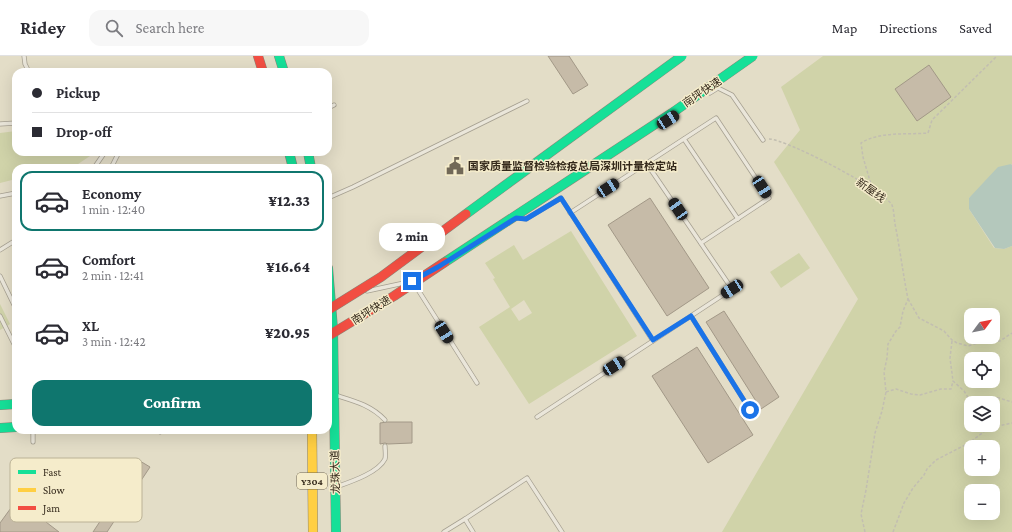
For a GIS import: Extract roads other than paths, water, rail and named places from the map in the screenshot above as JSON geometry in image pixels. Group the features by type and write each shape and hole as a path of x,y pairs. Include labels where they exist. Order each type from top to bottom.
{"main road":[{"path":"258,56 262,68"},
{"path":"279,56 283,68"},
{"name":"南坪快速","path":"332,308 381,277 682,56"},
{"name":"南坪快速","path":"332,334 401,291 678,109 753,56"},
{"name":"龙珠大道","path":"332,314 336,532"},
{"path":"0,405 12,404"},
{"path":"0,428 12,427"},
{"name":"龙珠大道","path":"312,434 313,532"}],"lane":[{"path":"24,56 27,68"},
{"path":"705,96 718,88 732,95 763,140"},
{"path":"332,196 528,101"},
{"path":"332,298 412,281 438,267 516,218 692,105"},
{"path":"570,213 716,118 769,198 701,243"},
{"path":"0,124 12,123"},
{"path":"684,139 738,219"},
{"path":"537,417 732,289 647,164"},
{"path":"0,196 12,194"},
{"path":"516,218 526,219 561,198 653,340"},
{"path":"0,250 12,242"},
{"path":"0,276 12,301"},
{"path":"412,281 477,383"},
{"path":"0,316 12,340"},
{"path":"691,316 750,410"},
{"path":"333,395 360,402 372,409 385,420"},
{"path":"33,434 33,442"},
{"path":"335,487 367,475 377,467 385,458 386,446"},
{"path":"444,532 527,478 562,532"},
{"path":"465,519 473,532"}],"place":[{"name":"国家质量监督检验检疫总局深圳计量检定站","path":"455,166"}]}
